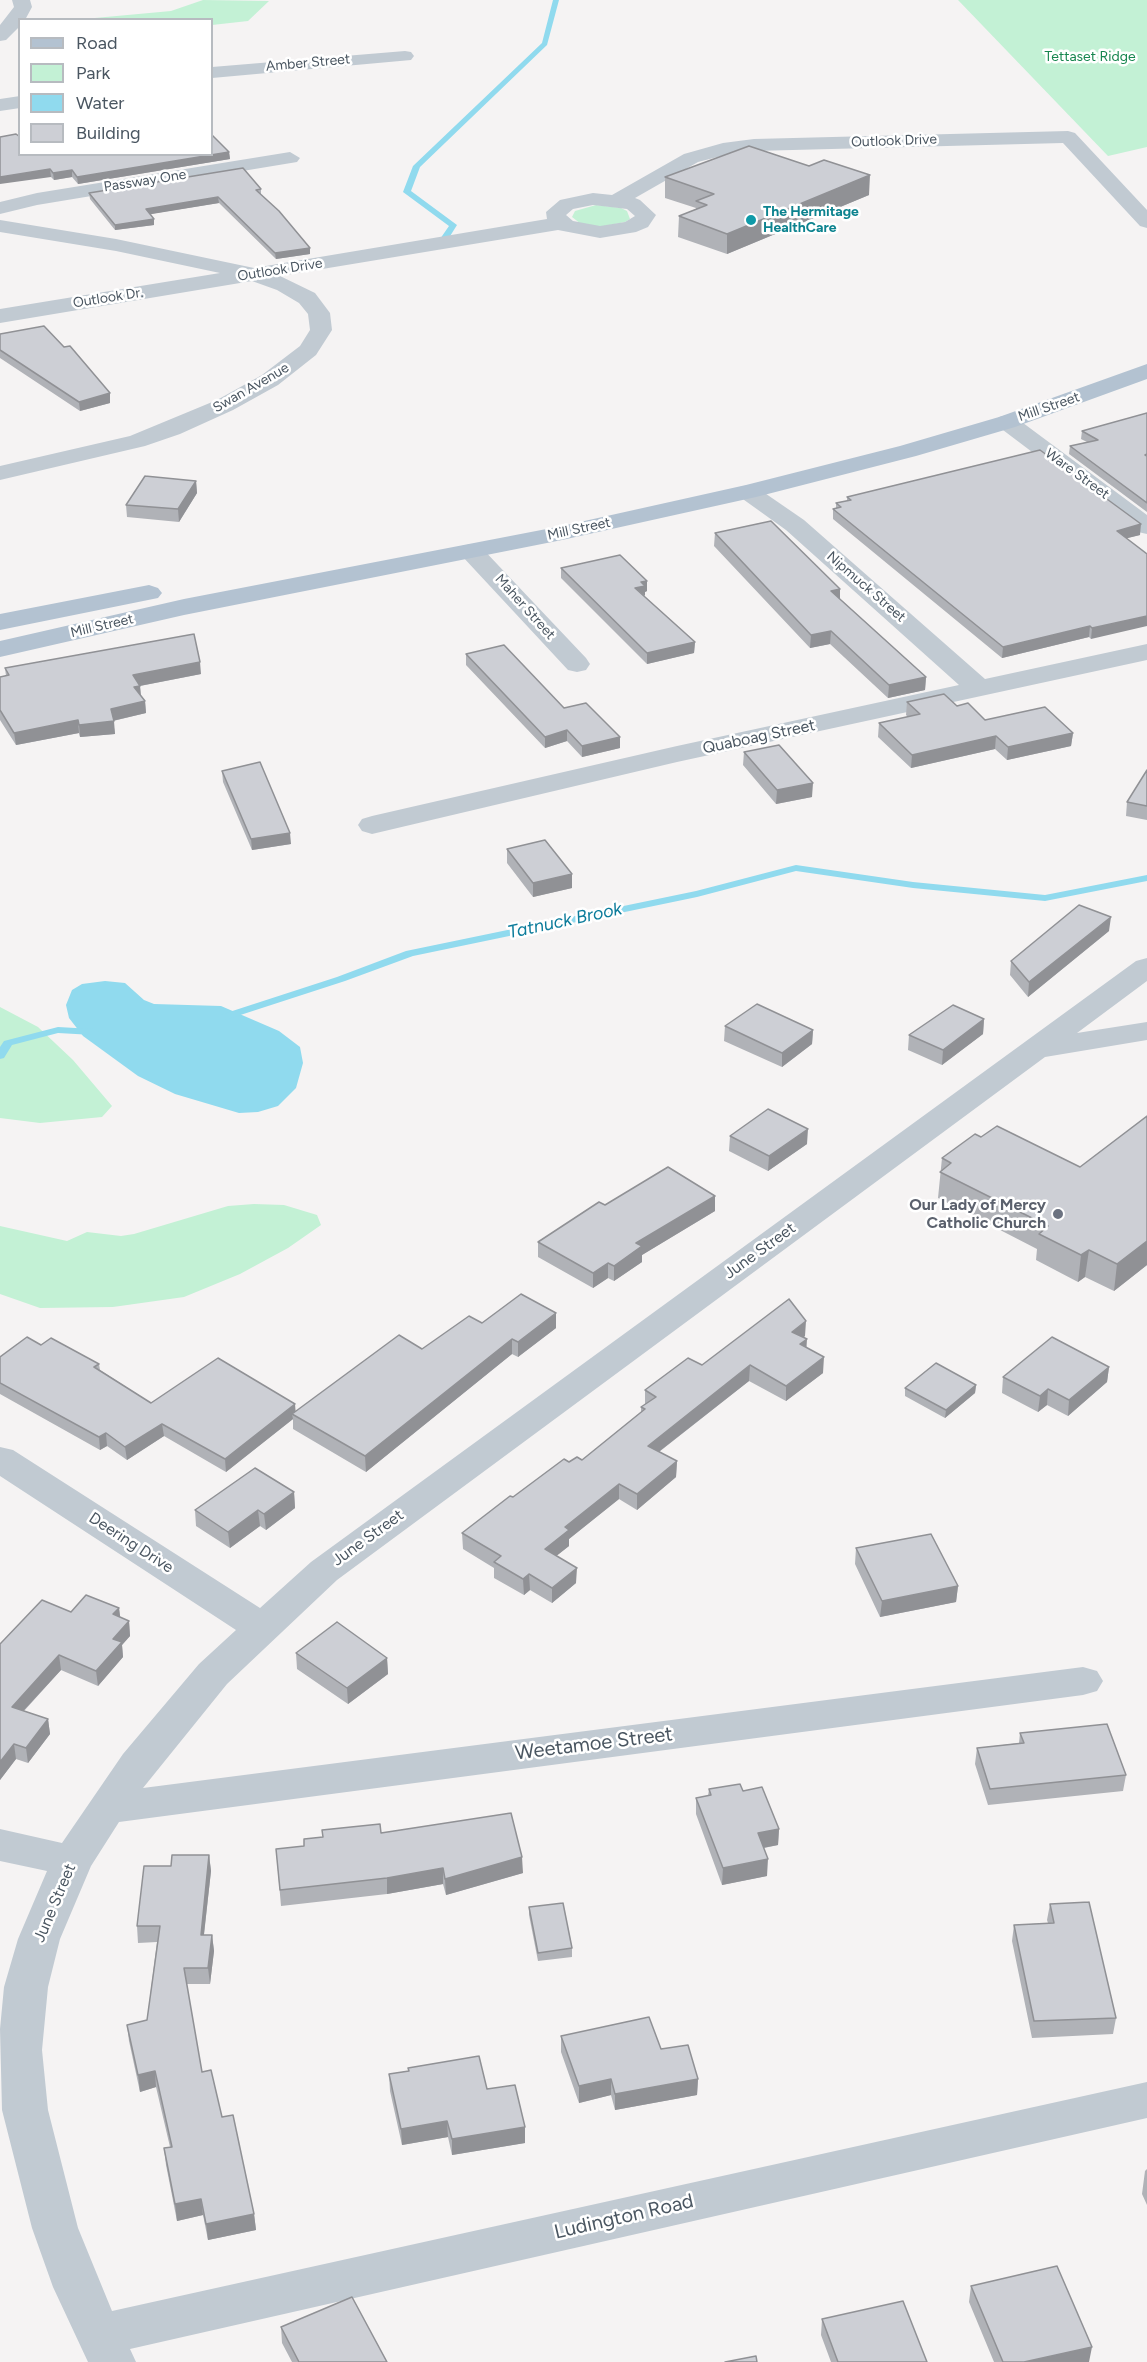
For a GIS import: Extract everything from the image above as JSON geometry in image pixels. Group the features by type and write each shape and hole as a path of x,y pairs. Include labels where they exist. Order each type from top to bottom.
{"main road":[{"name":"Mill Street","path":"0,622 689,484 880,436 1147,353"},
{"name":"Mill Street","path":"0,649 184,607 471,551 748,492 908,451 1007,422 1147,371"}],"street":[{"path":"4,29 23,7 21,0"},
{"name":"Amber Street","path":"213,74 405,56"},
{"path":"0,105 18,102"},
{"name":"Outlook Drive","path":"618,200 691,158 723,149 1068,137 1147,222"},
{"name":"Passway One","path":"0,207 290,158"},
{"path":"593,199 618,200 639,207 646,215 644,219 629,228 611,232 585,231 561,223 555,216 556,212 567,204 593,199"},
{"name":"Outlook Drive","path":"216,280 561,223"},
{"name":"Swan Avenue","path":"0,226 116,244 254,274 297,291 315,305 319,313 321,330 317,339 292,364 225,405 172,429 137,441 0,472"},
{"name":"Outlook Dr.","path":"0,316 216,280"},
{"name":"Ware Street","path":"1007,422 1147,527"},
{"name":"Nipmuck Street","path":"748,492 795,525 980,689"},
{"name":"Maher Street","path":"471,551 487,565 577,664"},
{"name":"Quaboag Street","path":"372,825 677,754 1147,652"},
{"name":"June Street","path":"106,2349 77,2287 55,2228 25,2110 20,2050 26,1987 39,1939 72,1861 106,1808 182,1709 261,1627 324,1571 1147,967"},
{"path":"1033,1050 1147,1031"},
{"name":"Deering Drive","path":"0,1459 261,1627"},
{"name":"Weetamoe Street","path":"106,1808 1083,1681"},
{"path":"0,1845 72,1861"},
{"name":"Ludington Road","path":"106,2349 1147,2100"}],"green space":[{"path":"203,0 269,1 248,21 213,25 213,18 95,18 171,11"},
{"name":"Tettaset Ridge","path":"958,0 1147,0 1147,147 1108,156"},
{"path":"596,205 621,208 627,211 630,219 600,227 581,224 572,217 575,211"},
{"path":"0,1007 38,1027 73,1060 112,1106 102,1117 40,1123 0,1118"},
{"path":"284,1205 317,1215 321,1225 288,1248 240,1274 184,1297 113,1307 40,1308 0,1294 0,1226 67,1241 87,1232 121,1236 134,1234 228,1206"}],"water":[{"path":"105,981 125,983 144,1000 154,1004 221,1006 279,1031 300,1047 303,1063 296,1088 278,1106 258,1112 239,1113 175,1094 138,1076 83,1036 69,1018 66,1005 72,990 82,984"}],"building":[{"path":"18,136 18,156 205,156 77,177 72,170 53,173 50,169 0,177 0,137"},
{"path":"213,136 229,152 213,155"},
{"path":"749,146 809,166 824,160 870,175 727,234 679,216 707,205 696,201 714,194 665,177"},
{"path":"243,168 261,189 256,190 279,211 310,248 275,253 218,197 146,209 154,219 115,225 89,193"},
{"path":"44,326 64,347 70,346 110,393 79,402 0,350 0,334"},
{"path":"1147,413 1147,454 1145,455 1147,456 1147,503 1070,446 1098,440 1082,431"},
{"path":"1040,450 1141,524 1117,531 1147,554 1147,616 1092,628 1090,626 1003,647 833,509 841,507 836,503 851,500 847,497"},
{"path":"145,476 196,481 178,509 126,505"},
{"path":"771,521 840,589 831,591 926,677 889,685 831,631 811,635 715,533"},
{"path":"620,555 647,581 641,582 645,586 635,588 695,642 647,653 561,568"},
{"path":"194,634 200,662 133,675 140,686 134,687 145,701 111,709 114,721 79,725 78,720 14,733 0,710 0,677 9,675 5,668"},
{"path":"504,645 564,708 586,703 620,737 582,746 567,730 545,737 466,654"},
{"path":"944,694 957,706 968,703 985,720 1045,707 1073,733 1008,747 996,736 912,755 879,723 920,714 907,702"},
{"path":"779,745 813,783 777,790 744,752"},
{"path":"260,762 290,833 251,839 222,771"},
{"path":"1147,770 1147,806 1127,802"},
{"path":"545,840 572,874 533,883 507,849"},
{"path":"1079,905 1111,917 1029,982 1011,961"},
{"path":"757,1004 813,1030 782,1053 725,1026"},
{"path":"953,1005 984,1019 943,1050 909,1035"},
{"path":"768,1109 808,1129 769,1156 730,1136"},
{"path":"1147,1116 1147,1241 1117,1264 1089,1250 1081,1255 1039,1234 1048,1226 940,1172 951,1163 942,1158 975,1134 981,1137 997,1126 1080,1167"},
{"path":"668,1167 715,1196 636,1243 642,1246 614,1266 608,1263 593,1273 538,1242 599,1202 605,1205"},
{"path":"521,1294 556,1313 518,1342 512,1339 365,1456 292,1414 399,1335 422,1349 469,1316 482,1323"},
{"path":"789,1299 806,1321 792,1332 807,1339 800,1344 824,1357 786,1386 750,1365 648,1446 677,1461 637,1494 619,1484 565,1527 569,1530 545,1549 577,1568 552,1588 529,1574 523,1579 494,1562 501,1556 462,1533 564,1459 569,1462 577,1457 582,1460 645,1409 641,1407 656,1397 645,1390 688,1358 702,1365"},
{"path":"27,1337 41,1345 51,1338 99,1364 94,1367 151,1403 218,1358 295,1404 225,1459 162,1424 125,1447 106,1433 99,1437 0,1383 0,1357"},
{"path":"1052,1337 1109,1367 1069,1400 1048,1389 1040,1396 1003,1377"},
{"path":"936,1363 976,1385 946,1410 905,1388"},
{"path":"255,1468 294,1492 264,1514 258,1510 228,1532 195,1510"},
{"path":"931,1534 958,1586 882,1601 856,1548"},
{"path":"86,1595 119,1608 113,1614 129,1621 113,1639 122,1642 96,1671 59,1655 12,1707 48,1719 26,1748 14,1744 0,1762 0,1644 42,1600 71,1612"},
{"path":"337,1622 387,1658 347,1688 296,1653"},
{"path":"1107,1724 1126,1775 990,1789 977,1748 1024,1743 1020,1733"},
{"path":"740,1784 743,1791 762,1787 779,1829 758,1833 768,1859 723,1868 696,1798 711,1795 709,1789"},
{"path":"511,1813 522,1857 445,1879 443,1868 387,1878 280,1890 276,1849 304,1846 304,1839 323,1837 322,1830 380,1824 381,1833"},
{"path":"172,1855 209,1855 201,1935 212,1935 208,1968 184,1968 202,2072 211,2070 222,2117 233,2115 254,2214 206,2224 201,2199 175,2204 164,2148 172,2147 155,2071 138,2075 127,2025 147,2020 160,1926 137,1926 144,1866 171,1866"},
{"path":"1089,1902 1116,2018 1034,2021 1014,1925 1054,1923 1050,1904"},
{"path":"563,1903 572,1948 538,1953 529,1907"},
{"path":"649,2017 661,2049 688,2045 698,2079 615,2094 611,2079 579,2086 561,2036"},
{"path":"479,2056 487,2089 515,2085 525,2127 452,2139 447,2121 401,2129 389,2074 409,2071 408,2068"},
{"path":"1057,2266 1092,2347 1024,2362 1003,2362 971,2286"},
{"path":"352,2297 387,2362 299,2362 281,2327"},
{"path":"903,2301 927,2362 838,2362 822,2319"},
{"path":"756,2356 757,2362 725,2362"}],"waterway":[{"path":"444,239 453,225 407,192 417,166 545,44 556,0"},
{"name":"Tatnuck Brook","path":"221,1018 341,979 410,953 697,894 796,868 913,885 1045,898 1147,878"},
{"name":"Tatnuck Brook","path":"0,1056 8,1043 58,1030 93,1032"}],"place":[{"name":"The Hermitage HealthCare","path":"751,220"},
{"name":"Our Lady of Mercy Catholic Church","path":"1058,1214"}]}
